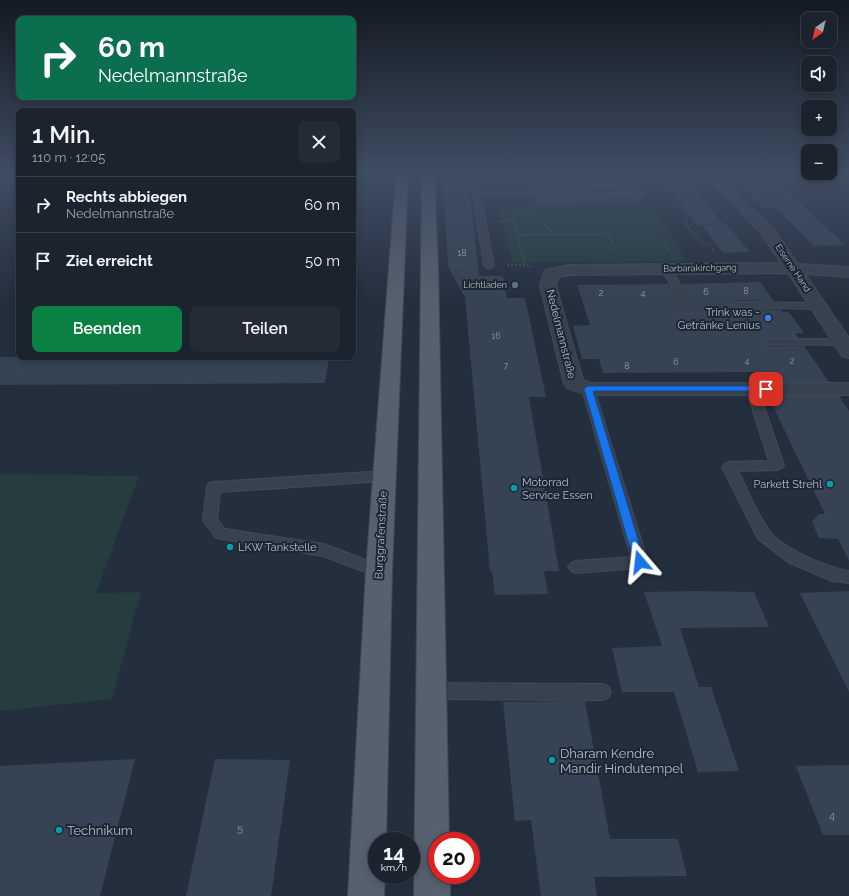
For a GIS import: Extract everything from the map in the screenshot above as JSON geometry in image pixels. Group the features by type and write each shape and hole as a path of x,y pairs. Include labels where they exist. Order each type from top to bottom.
{"main road":[{"name":"Burggrafenstraße","path":"366,896 379,571 399,217"},
{"path":"429,217 432,896"}],"street":[{"name":"Eiserne Hand","path":"754,217 767,230 795,269 846,347"},
{"name":"Barbarakirchgang","path":"551,273 569,270 727,267 770,267 849,272"},
{"name":"Nedelmannstraße","path":"551,273 548,286 574,384 588,389 849,389"}],"lane":[{"path":"481,217 489,266"},
{"path":"672,268 690,311"},
{"path":"738,306 818,306"},
{"path":"768,342 846,347"},
{"path":"576,567 640,562 588,389"},
{"path":"752,389 777,465 728,467 763,535 792,558 837,576 849,577"},
{"path":"379,571 324,550 221,534 210,520 214,487 384,476"},
{"path":"431,691 602,692"}],"path":[{"path":"513,217 525,265"},
{"path":"536,217 554,234"},
{"path":"686,217 687,225 697,239 709,245 727,267"},
{"path":"482,222 514,220"},
{"path":"518,235 608,234 616,250 623,250"},
{"path":"662,237 672,268"}],"green space":[{"path":"500,217 660,217 686,261 512,263"},
{"path":"0,474 139,476 96,593 141,592 112,699 0,711"}],"building":[{"path":"446,217 473,217 479,276 503,276 507,298 525,298 546,397 529,397 559,571 544,571 548,594 495,595 492,571 490,571 465,297 448,267"},
{"path":"691,217 717,217 723,224 697,225"},
{"path":"785,217 815,217 845,245 814,246"},
{"path":"726,224 750,252 723,253 702,225"},
{"path":"760,282 774,301 738,300 732,305 733,308 781,310 783,312 789,312 804,333 796,333 798,338 767,338 762,342 763,345 804,346 829,382 761,382 756,372 603,373 599,359 582,359 573,326 590,325 577,285 668,284 685,314 694,314 696,310 681,284"},
{"path":"0,357 16,357 16,360 329,360 325,383 0,385"},
{"name":"Parkett Strehl","path":"768,396 839,396 849,411 849,561 838,539 819,538 812,522 819,514 825,514"},
{"path":"849,591 849,692 800,593"},
{"path":"644,592 754,592 769,627 680,628 699,687 711,687 739,771 698,772 674,692 622,692 612,648 662,646"},
{"path":"585,701 610,839 678,839 687,876 594,877 597,896 541,896 531,820 515,821 503,702"},
{"name":"Technikum","path":"135,759 100,896 0,896 0,766"},
{"path":"215,759 290,760 271,896 186,896"},
{"path":"849,765 849,835 823,835 796,766"}],"place":[{"name":"Lichtladen","path":"515,285"},
{"name":"Trink was - Getränke Lenius","path":"768,318"},
{"name":"Parkett Strehl","path":"830,484"},
{"name":"Motorrad Service Essen","path":"514,488"},
{"name":"LKW Tankstelle","path":"230,547"},
{"name":"Dharam Kendre Mandir Hindutempel","path":"552,760"},
{"name":"Technikum","path":"59,830"}],"route":[{"path":"640,562 588,389 766,389"}]}
